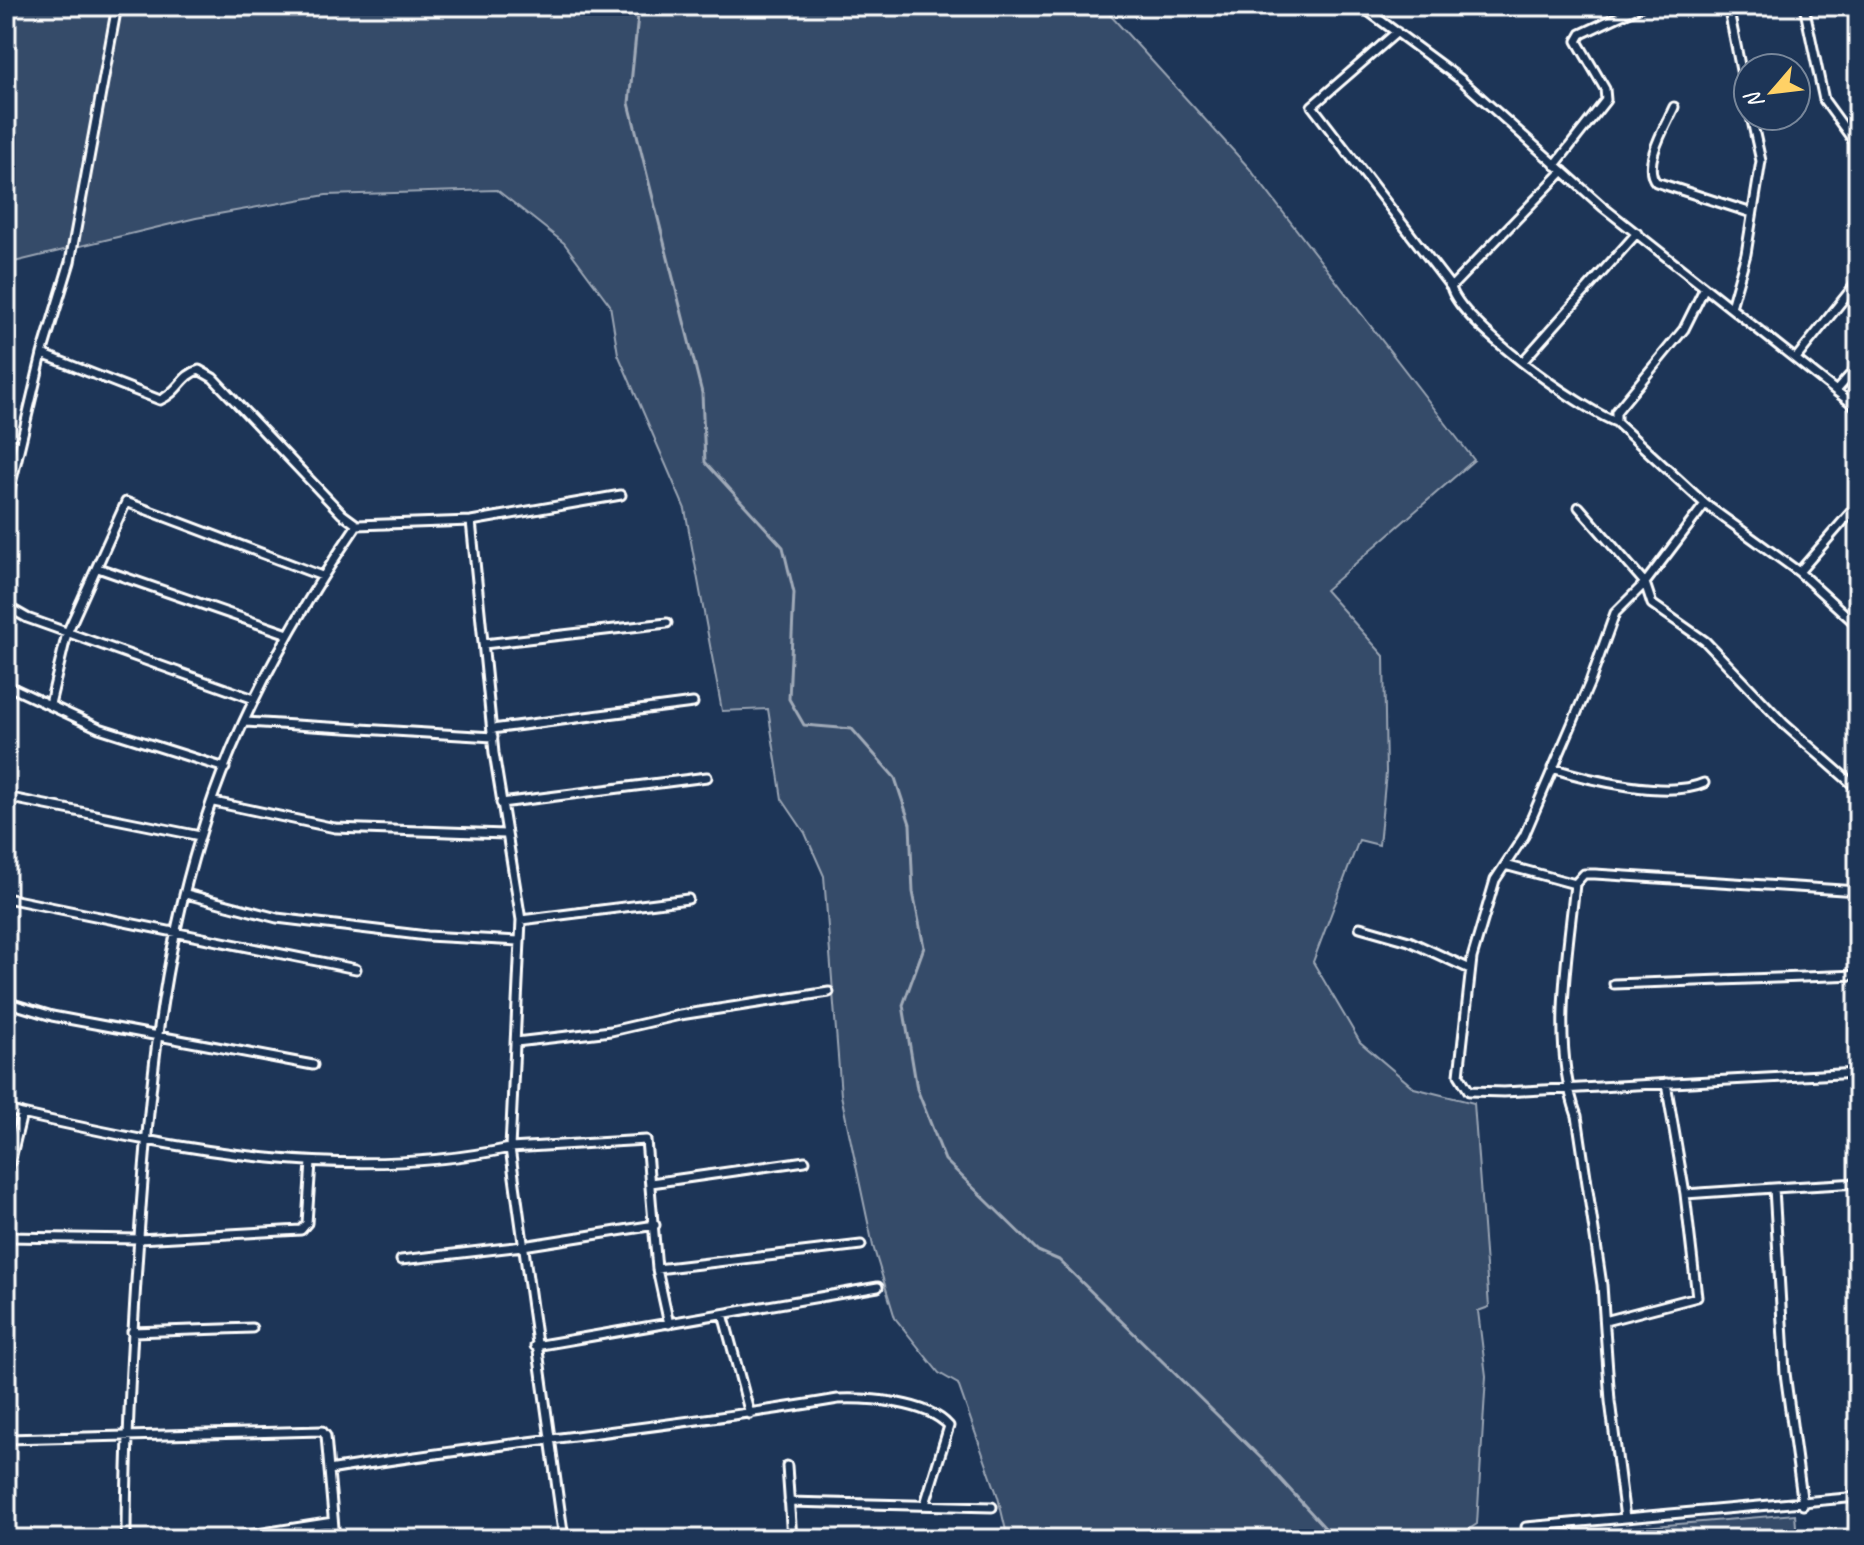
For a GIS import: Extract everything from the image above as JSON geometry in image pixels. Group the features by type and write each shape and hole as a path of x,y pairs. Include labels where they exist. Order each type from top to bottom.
{"street":[{"path":"6,505 42,354 70,262 117,6"},
{"path":"1361,6 1460,79 1555,165 1704,289 1797,357 1858,408"},
{"path":"1555,165 1606,100 1605,89 1577,41 1581,34 1641,6"},
{"path":"1728,6 1737,52"},
{"path":"1804,6 1824,100 1858,147"},
{"path":"1397,32 1312,106 1451,287 1454,299 1484,330 1564,395 1616,422 1705,504 1799,572 1858,626"},
{"path":"1674,107 1650,166 1652,177 1656,182 1752,213"},
{"path":"1731,307 1746,254 1761,161 1755,132"},
{"path":"1451,287 1563,171"},
{"path":"1524,360 1637,233"},
{"path":"1797,357 1858,281"},
{"path":"1616,422 1616,412 1684,329 1704,289"},
{"path":"42,354 160,400 174,394 189,373 199,370 213,378 342,514 357,525 471,521 621,495"},
{"path":"1836,391 1858,366"},
{"path":"50,704 67,633 126,502 322,576"},
{"path":"1705,504 1645,583 1615,613 1524,836 1495,880 1470,969 1459,1075 1469,1091 1568,1090 1858,1073"},
{"path":"1799,572 1858,504"},
{"path":"1579,507 1645,583 1652,604 1705,641 1784,724 1858,789"},
{"path":"471,521 501,803 521,920 510,1148 564,1539"},
{"path":"126,1539 126,1434 145,1142 157,1036 176,935 200,836 254,699 322,576 357,525"},
{"path":"98,568 288,634"},
{"path":"6,606 67,633 158,662 254,699"},
{"path":"484,644 667,623"},
{"path":"6,685 99,728 225,768"},
{"path":"246,722 493,733 693,703"},
{"path":"1552,768 1646,787 1690,789 1704,783"},
{"path":"501,803 707,777"},
{"path":"6,797 200,836"},
{"path":"214,802 335,828 505,834"},
{"path":"1505,865 1575,884"},
{"path":"1625,1518 1610,1401 1605,1321 1577,1116 1568,1090 1563,993 1575,884 1584,874 1595,874 1858,891"},
{"path":"186,894 277,918 427,936 519,941"},
{"path":"6,898 176,935 356,969"},
{"path":"521,920 688,899"},
{"path":"1360,927 1409,941 1470,969"},
{"path":"1614,984 1858,975"},
{"path":"516,1042 611,1031 680,1015 829,992"},
{"path":"6,1002 52,1016 313,1065"},
{"path":"1605,1321 1697,1297 1685,1194 1666,1083"},
{"path":"6,1109 145,1142 311,1162 376,1165 469,1157 510,1148 646,1140 657,1269 669,1324"},
{"path":"7,1173 22,1114"},
{"path":"651,1183 805,1161"},
{"path":"6,1237 139,1239 301,1230 307,1223 311,1162"},
{"path":"1685,1194 1858,1183"},
{"path":"1774,1188 1785,1373 1803,1505"},
{"path":"401,1260 523,1246 655,1225"},
{"path":"657,1269 861,1245"},
{"path":"535,1346 878,1287"},
{"path":"723,1314 750,1414"},
{"path":"132,1332 252,1328"},
{"path":"329,1470 551,1438 750,1414 838,1399 866,1398 941,1417 949,1426 925,1504"},
{"path":"6,1439 322,1431 326,1436 335,1539"},
{"path":"787,1466 792,1539"},
{"path":"1526,1527 1803,1505 1858,1497"},
{"path":"789,1502 992,1507"},
{"path":"225,1539 333,1522"}],"shaded area":[{"path":"6,6 1102,6 1249,168 1474,460 1325,590 1384,656 1386,773 1379,845 1359,840 1313,962 1360,1042 1414,1088 1474,1103 1489,1307 1478,1311 1486,1376 1477,1524 1454,1539 1008,1539 998,1497 958,1384 939,1373 895,1318 873,1246 841,1095 824,876 805,833 782,799 768,709 722,711 685,509 618,354 610,305 564,243 497,190 326,195 196,218 6,264"},
{"path":"1795,1514 1797,1539 1527,1539 1527,1537"}],"waterway":[{"path":"639,6 629,103 702,393 705,462 783,547 794,593 789,699 804,725 852,729 895,778 910,824 913,892 924,947 903,1005 917,1089 945,1160 1038,1251 1059,1260 1262,1459 1335,1539"}]}
